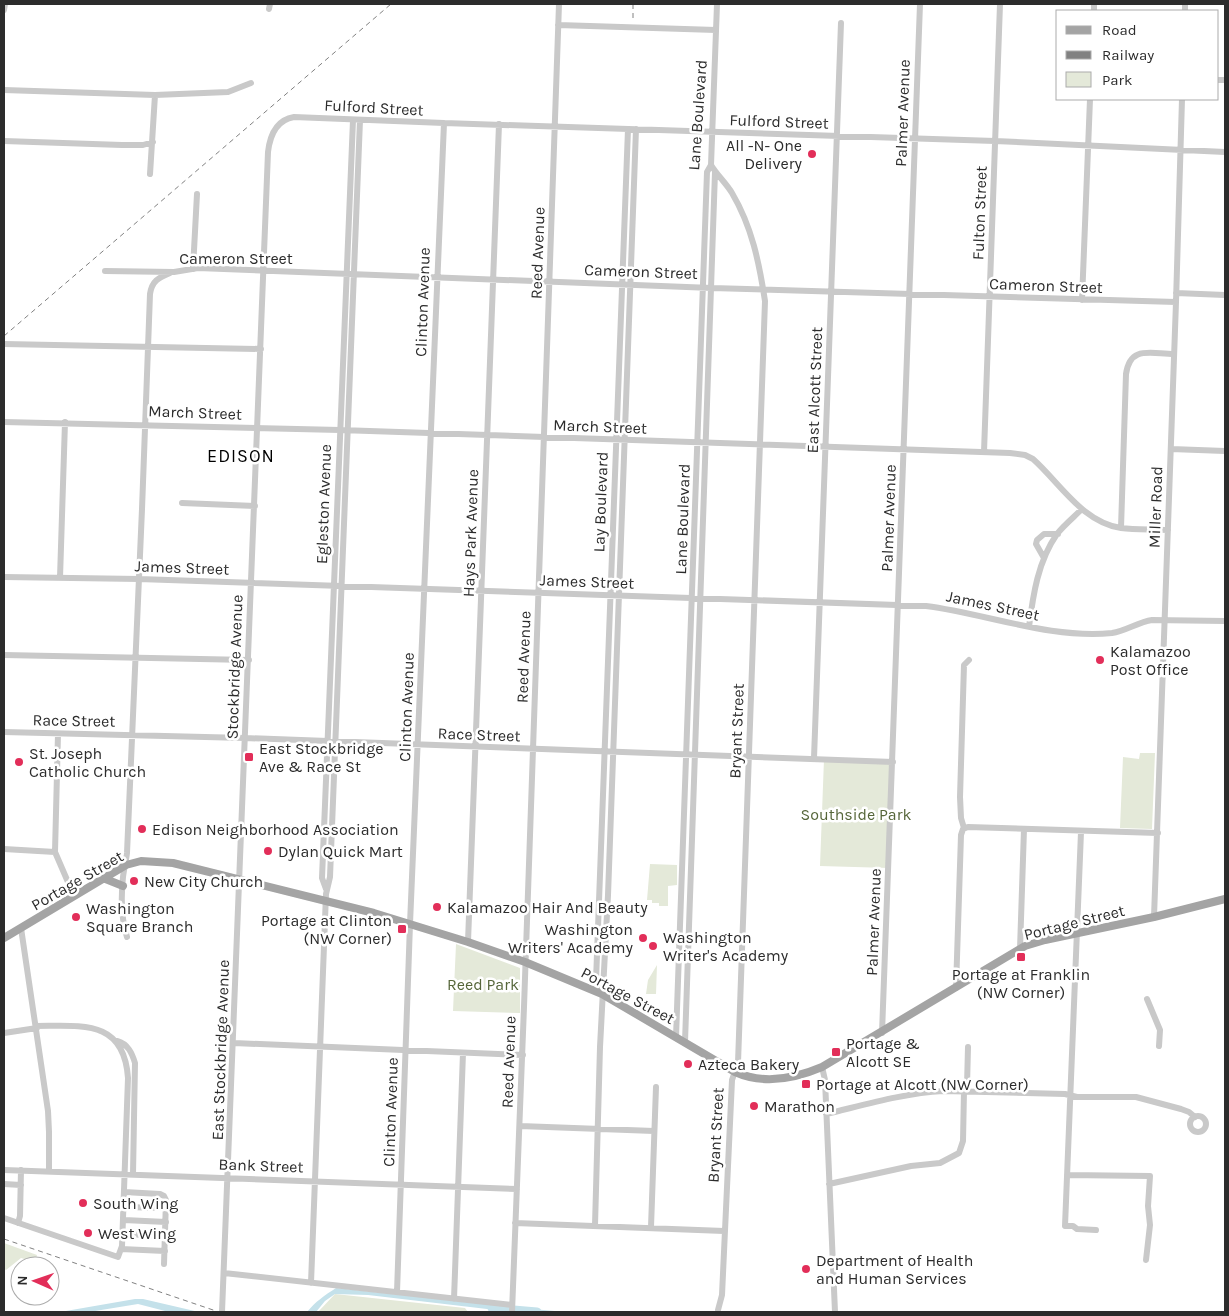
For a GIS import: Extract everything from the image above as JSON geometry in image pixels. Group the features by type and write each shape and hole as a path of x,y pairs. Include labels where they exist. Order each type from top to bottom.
{"main road":[{"name":"Portage Street","path":"4,938 126,865 141,861 170,863 240,879 410,924 525,962 602,994 735,1072 750,1077 772,1080 792,1078 822,1067 882,1033 1020,949 1077,932 1154,917 1225,899"},
{"path":"104,878 123,886"}],"street":[{"path":"4,10 5,4"},
{"name":"Reed Avenue","path":"512,1308 523,1055 559,4"},
{"name":"Lane Boulevard","path":"676,1037 696,522 707,172 711,165 717,4"},
{"name":"Palmer Avenue","path":"882,1033 920,4"},
{"name":"Fulton Street","path":"984,452 1000,4"},
{"name":"East Alcott Street","path":"814,758 841,23"},
{"path":"558,25 716,30"},
{"path":"4,90 155,95 228,92 250,83"},
{"path":"150,174 155,95"},
{"path":"1082,300 1090,100"},
{"name":"Miller Road","path":"1154,917 1182,100"},
{"name":"Fulford Street","path":"275,128 285,120 294,117 995,141 1225,152"},
{"name":"Egleston Avenue","path":"326,889 322,878 324,820 346,274 356,120"},
{"name":"Egleston Avenue","path":"311,1283 326,889 330,877 342,586 357,197 356,120"},
{"name":"Clinton Avenue","path":"397,1292 410,924 444,123"},
{"name":"Hays Park Avenue","path":"468,942 499,124"},
{"name":"Stockbridge Avenue","path":"240,879 268,152 270,138 275,128"},
{"name":"Lay Boulevard","path":"595,1225 602,994 608,907 616,673 614,516 628,129"},
{"name":"Lay Boulevard","path":"602,994 596,981 608,673 621,516 636,129"},
{"path":"4,141 122,145 153,142"},
{"name":"Bryant Street","path":"711,165 732,194 749,228 759,260 765,310 738,1063 732,1080 722,1295 718,1310"},
{"name":"Lane Boulevard","path":"685,1042 715,172"},
{"path":"194,269 197,194"},
{"path":"350,196 357,197"},
{"path":"625,205 632,205"},
{"name":"Cameron Street","path":"105,271 174,272 194,269 264,271 764,290 1176,302"},
{"path":"127,937 122,920 123,876 126,865 151,287 158,278 174,272"},
{"path":"1176,293 1225,295"},
{"path":"4,344 260,349"},
{"path":"343,353 351,353"},
{"path":"1121,528 1126,374 1128,363 1134,356 1142,354 1174,354"},
{"path":"619,362 627,362"},
{"path":"701,363 709,363"},
{"name":"March Street","path":"4,422 348,430 1025,455 1033,459 1082,509 1096,519 1121,528 1168,530"},
{"path":"60,578 65,422"},
{"path":"1171,449 1225,451"},
{"path":"182,503 255,506"},
{"path":"337,508 345,508"},
{"path":"1029,627 1035,590 1044,558 1058,534 1082,509"},
{"path":"614,516 621,516"},
{"path":"696,522 704,522"},
{"path":"1044,558 1036,544 1037,540 1044,534 1058,534"},
{"name":"James Street","path":"4,577 139,579 899,605 939,608 1054,631 1111,633 1119,632 1146,621 1225,621"},
{"path":"4,655 249,660"},
{"path":"956,988 960,835 963,828 960,797 964,665 969,660"},
{"path":"331,663 339,663"},
{"path":"608,673 616,673"},
{"path":"690,675 698,675"},
{"name":"Race Street","path":"4,732 245,738 893,762"},
{"path":"58,734 55,852 74,896"},
{"path":"324,820 332,820"},
{"path":"602,828 610,828"},
{"path":"963,828 1158,834"},
{"path":"1020,949 1024,830"},
{"path":"1081,832 1066,1226 1096,1230"},
{"path":"684,840 692,840"},
{"path":"4,849 55,852"},
{"name":"East Stockbridge Avenue","path":"222,1312 240,879"},
{"path":"599,906 608,907"},
{"path":"681,923 689,923"},
{"path":"21,928 49,1122 49,1171"},
{"path":"1147,999 1160,1030 1159,1046"},
{"path":"4,1033 36,1027 95,1029 110,1034 117,1041 126,1045 135,1063 133,1174"},
{"path":"4,1218 118,1256 121,1249 124,1220 128,1078 126,1063 117,1041"},
{"path":"234,1043 523,1055"},
{"path":"829,1184 911,1166 933,1164 959,1153 963,1141 964,1091 967,1086 968,1047"},
{"path":"454,1298 463,1053"},
{"path":"822,1067 825,1080 835,1312"},
{"path":"650,1227 656,1087"},
{"path":"826,1114 924,1092 964,1091 1136,1097 1181,1109 1195,1117"},
{"path":"520,1126 654,1131"},
{"name":"Bank Street","path":"4,1170 517,1189"},
{"path":"18,1223 20,1216 21,1170"},
{"path":"1068,1175 1150,1176 1148,1206 1150,1225 1146,1260"},
{"path":"4,1184 21,1185"},
{"path":"124,1192 164,1196 166,1200 164,1264"},
{"path":"124,1207 166,1208"},
{"path":"124,1220 166,1222"},
{"path":"515,1223 724,1230"},
{"path":"123,1234 165,1236"},
{"path":"121,1249 165,1251"},
{"path":"224,1273 454,1298 512,1308"}],"green space":[{"path":"1140,753 1155,753 1152,829 1120,828 1123,757 1139,759"},
{"name":"Southside Park","path":"824,759 893,762 889,868 820,866"},
{"path":"650,864 677,865 677,885 668,886 668,906 659,906 659,903 652,903 652,900 647,900"},
{"name":"Reed Park","path":"456,944 520,968 520,1013 453,1011"},
{"path":"657,965 656,994 646,994 648,980"},
{"path":"4,1243 37,1255 10,1256 10,1267 6,1270 4,1269"},
{"path":"335,1294 465,1308 468,1312 318,1312"}],"water":[{"path":"336,1288 504,1306 504,1311 368,1295 335,1294 325,1301 316,1312 307,1312 320,1299"},
{"path":"143,1299 199,1312 169,1312 138,1304 89,1312 60,1312"},
{"path":"521,1308 566,1312 520,1312"}],"waterway":[{"path":"492,1308 537,1312"}],"railway":[{"path":"4,336 391,4"},
{"path":"633,4 633,18"},
{"path":"4,1239 219,1312"}],"place":[{"name":"All -N- One Delivery","path":"812,154"},
{"name":"Kalamazoo Post Office","path":"1100,660"},
{"name":"East Stockbridge Ave & Race St","path":"249,757"},
{"name":"St. Joseph Catholic Church","path":"19,762"},
{"name":"Edison Neighborhood Association","path":"142,829"},
{"name":"Dylan Quick Mart","path":"268,851"},
{"name":"New City Church","path":"134,881"},
{"name":"Kalamazoo Hair And Beauty","path":"437,907"},
{"name":"Washington Square Branch","path":"76,917"},
{"name":"Portage at Clinton (NW Corner)","path":"402,929"},
{"name":"Washington Writers' Academy","path":"643,938"},
{"name":"Washington Writer's Academy","path":"653,946"},
{"name":"Portage at Franklin (NW Corner)","path":"1021,957"},
{"name":"Portage & Alcott SE","path":"836,1052"},
{"name":"Azteca Bakery","path":"688,1064"},
{"name":"Portage at Alcott (NW Corner)","path":"806,1084"},
{"name":"Marathon","path":"754,1106"},
{"name":"South Wing","path":"83,1203"},
{"name":"West Wing","path":"88,1233"},
{"name":"Department of Health and Human Services","path":"806,1269"}],"district":[{"name":"EDISON","path":"241,456"}]}
